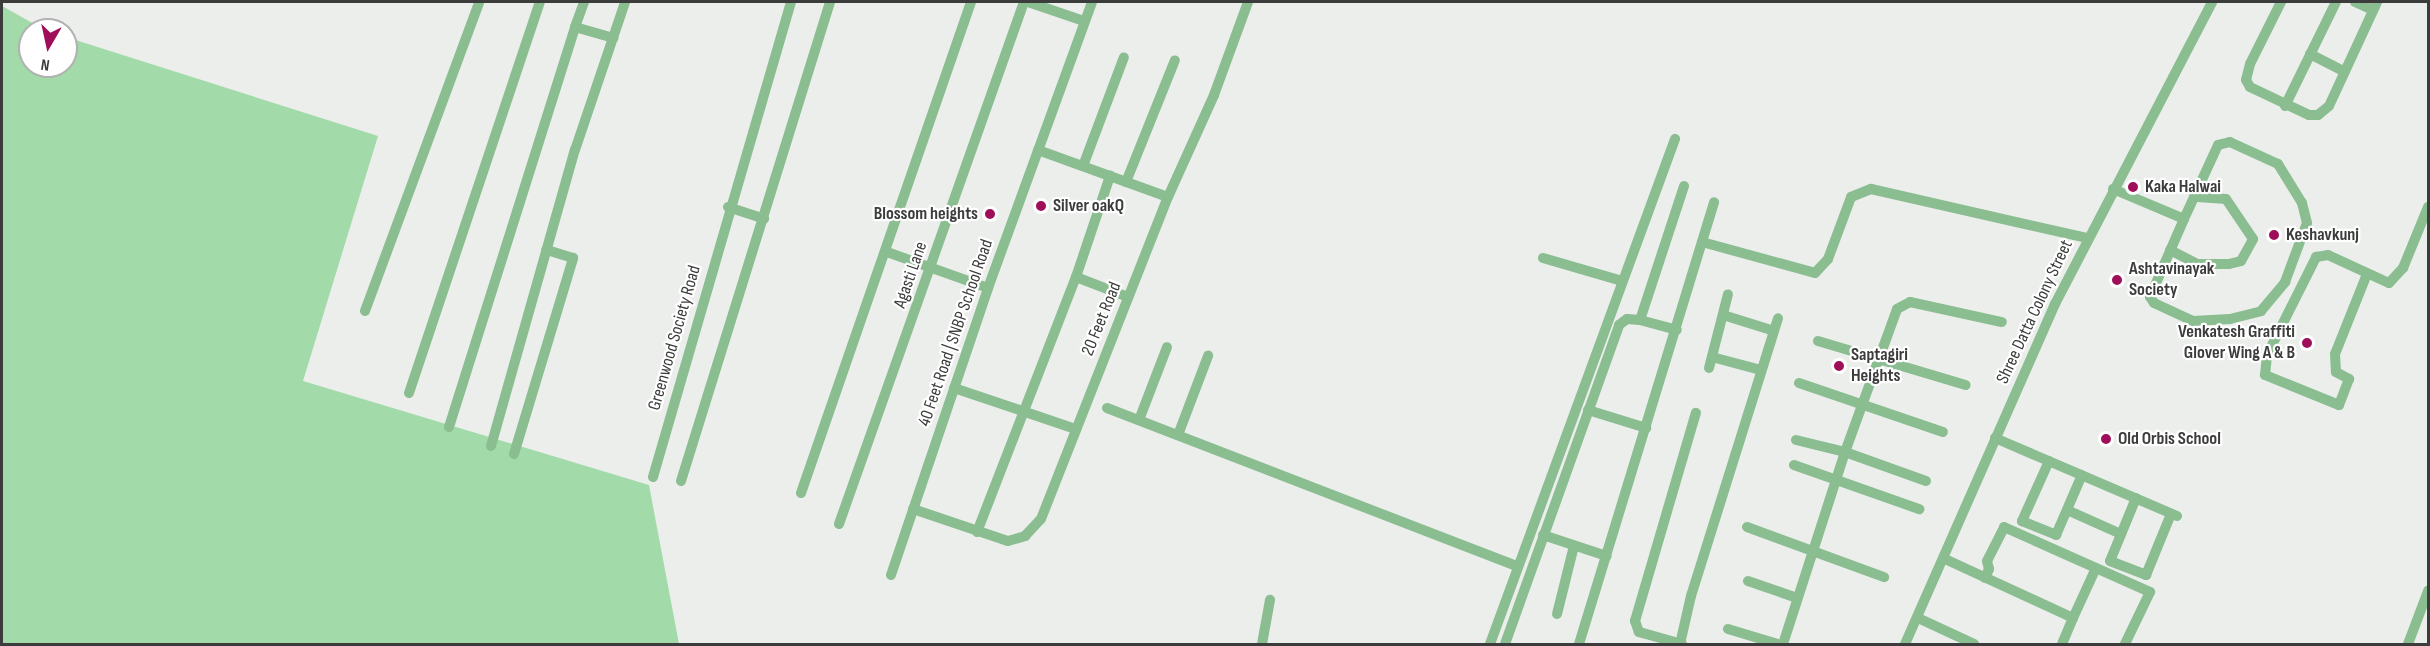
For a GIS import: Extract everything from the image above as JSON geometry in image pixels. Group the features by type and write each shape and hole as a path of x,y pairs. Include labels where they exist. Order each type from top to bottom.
{"street":[{"path":"366,311 478,2"},
{"path":"409,393 540,2"},
{"path":"449,428 584,2"},
{"path":"491,446 546,250 625,2"},
{"name":"Greenwood Society Road","path":"653,477 728,207 791,2"},
{"path":"681,481 830,2"},
{"path":"801,493 971,2"},
{"path":"1026,2 1084,21"},
{"name":"Agasti Lane","path":"839,524 1026,2"},
{"name":"40 Feet Road | SNBP School Road","path":"891,575 988,288 1092,2"},
{"name":"20 Feet Road","path":"913,509 1008,541 1033,530 1041,519 1168,197 1214,95 1248,2"},
{"name":"Shree Datta Colony Street","path":"1905,645 1945,560 1995,438 2088,238 2212,2"},
{"path":"2281,2 2250,64 2246,80 2250,87 2285,106 2308,115 2325,112 2375,6 2355,2"},
{"path":"2285,106 2336,2"},
{"path":"575,27 613,38"},
{"path":"2310,54 2345,72"},
{"path":"1083,165 1124,57"},
{"path":"1126,182 1175,60"},
{"path":"1491,645 1516,566 1675,139"},
{"path":"2223,142 2256,151 2278,164 2302,203 2307,223 2285,282 2261,311 2248,317 2193,321 2154,303 2150,297 2194,196 2218,145 2223,142"},
{"path":"1038,150 1168,197"},
{"path":"977,532 1076,277 1110,176"},
{"path":"1640,320 1684,186"},
{"path":"1702,242 1815,273 1828,259 1851,197 1871,189 2088,238"},
{"path":"2113,189 2184,219"},
{"path":"2170,250 2197,264 2229,264 2241,261 2253,238 2226,199 2194,196"},
{"path":"1579,645 1677,330 1714,202"},
{"path":"728,207 764,219"},
{"path":"2367,274 2335,354 2336,372 2349,379 2339,405 2265,375 2267,355 2316,257 2328,255 2389,283 2397,276 2428,207"},
{"path":"514,454 573,258 546,250"},
{"path":"886,252 988,288"},
{"path":"1543,258 1622,281"},
{"path":"1076,277 1128,297"},
{"path":"1728,294 1711,362 1761,370"},
{"path":"1784,645 1845,452 1877,361 1903,302 2002,322"},
{"path":"1723,315 1774,331"},
{"path":"1696,413 1635,621 1639,632 1681,644 1691,596 1778,318"},
{"path":"1505,645 1619,325 1627,319 1640,320 1677,330"},
{"path":"1818,341 1877,361 1908,365 1966,385"},
{"path":"1139,420 1167,347"},
{"path":"1178,435 1208,356"},
{"path":"1799,383 1861,407 1943,432"},
{"path":"954,388 1076,429"},
{"path":"1107,408 1516,566"},
{"path":"1588,410 1646,428"},
{"path":"1995,438 2136,498 2174,515 2146,575 2110,561 2136,498"},
{"path":"1796,440 1845,452 1926,481"},
{"path":"2049,461 2022,521 2056,536 2082,475"},
{"path":"1794,465 1919,509"},
{"path":"2067,510 2121,534"},
{"path":"1747,527 1884,577"},
{"path":"1985,578 1989,569 1987,561 2004,527 2150,592 2125,645"},
{"path":"1544,535 1607,556"},
{"path":"1557,614 1574,546"},
{"path":"1945,560 2073,618"},
{"path":"2062,645 2096,567"},
{"path":"1748,581 1797,598"},
{"path":"2408,645 2428,591"},
{"path":"1262,645 1270,600"},
{"path":"1918,618 1974,645"},
{"path":"1728,628 1778,645"}],"green space":[{"path":"2,6 24,18 18,18 18,78 78,78 78,41 378,136 303,381 649,485 679,644 2,644"}],"place":[{"name":"Kaka Halwai","path":"2133,187"},
{"name":"Silver oakQ","path":"1041,206"},
{"name":"Blossom heights","path":"990,214"},
{"name":"Keshavkunj","path":"2274,235"},
{"name":"Ashtavinayak Society","path":"2117,280"},
{"name":"Venkatesh Graffiti Glover Wing A & B","path":"2307,343"},
{"name":"Saptagiri Heights","path":"1839,366"},
{"name":"Old Orbis School","path":"2106,439"}]}
